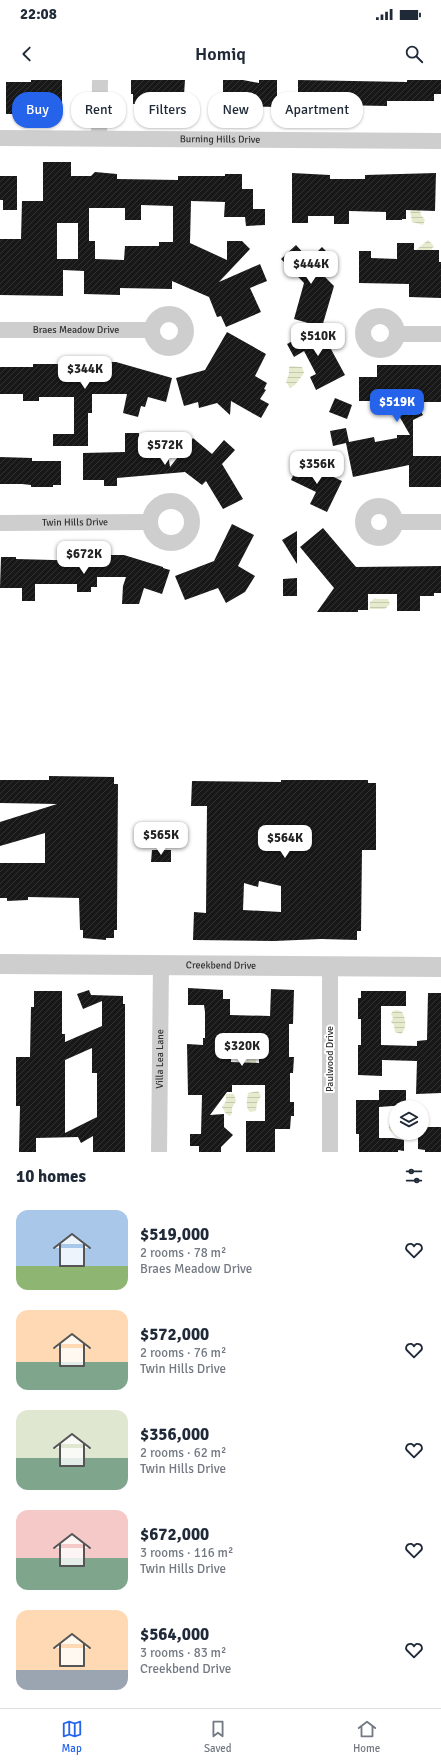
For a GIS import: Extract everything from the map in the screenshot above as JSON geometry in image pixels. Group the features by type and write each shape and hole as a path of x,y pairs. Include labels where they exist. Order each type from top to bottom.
{"street":[{"path":"99,138 100,80"},
{"name":"Burning Hills Drive","path":"0,138 441,140"},
{"name":"Braes Meadow Drive","path":"0,330 151,330"},
{"path":"397,334 441,334"},
{"name":"Twin Hills Drive","path":"0,523 150,522"},
{"path":"395,522 441,522"},
{"name":"Creekbend Drive","path":"0,964 441,967"},
{"name":"Villa Lea Lane","path":"159,1152 161,965"},
{"name":"Paulwood Drive","path":"330,966 330,1152"}],"shaded area":[{"path":"410,209 420,210 421,215 425,220 423,225 412,222"},
{"path":"428,240 434,246 427,255 416,250"},
{"path":"289,367 302,367 304,373 295,385 290,388 286,382 289,374"},
{"path":"375,598 388,599 390,604 385,609 370,609 370,602"},
{"path":"397,1010 402,1012 405,1020 405,1026 401,1034 395,1032 394,1025 391,1022 393,1018 391,1014 393,1011"},
{"path":"256,1043 258,1047 255,1065 247,1065 247,1044"},
{"path":"258,1091 261,1096 257,1103 256,1111 250,1112 247,1106 248,1093"},
{"path":"226,1094 234,1094 236,1101 230,1116 226,1114 222,1107 226,1101"}],"building":[{"path":"31,80 62,80 62,92 12,92 12,114 6,114 6,82 31,82"},
{"path":"131,80 185,80 184,92 134,92 134,104 133,94 131,94"},
{"path":"223,80 243,80 259,83 259,80 277,80 277,92 271,92 271,107 263,107 263,92 223,92"},
{"path":"298,80 407,82 407,80 441,80 441,94 434,94 434,101 387,101 387,106 363,106 363,92 298,92"},
{"path":"43,162 71,162 71,176 91,176 95,172 117,174 117,179 178,180 178,176 225,176 225,174 242,174 242,189 253,189 253,209 265,209 265,225 246,226 245,217 224,217 225,202 191,201 190,243 227,260 227,241 242,241 250,249 219,282 260,264 267,281 250,288 261,312 226,327 221,316 217,317 209,297 172,281 172,289 120,288 120,295 84,294 84,271 63,270 63,296 0,295 0,239 21,239 22,201 43,201","holes":["141,205 173,206 173,242 159,242 159,246 125,246 124,260 95,259 95,241 89,241 89,208 125,208 125,220 141,220","57,223 78,223 78,259 57,259"]},
{"path":"292,173 330,175 330,179 365,179 365,175 436,173 435,211 406,210 406,219 386,220 386,212 349,211 349,224 334,224 334,216 308,216 308,223 292,223"},
{"path":"0,176 17,176 17,210 3,210 3,200 0,200"},
{"path":"397,243 414,243 414,250 439,250 439,262 441,262 441,298 409,297 409,284 359,283 359,251 371,251 371,258 397,259"},
{"path":"296,245 307,257 307,262 322,247 334,259 321,273 334,286 322,327 294,319 304,283 281,259"},
{"path":"319,327 345,375 316,390 310,377 316,374 304,351 294,357 287,344"},
{"path":"227,332 266,354 255,376 267,383 264,389 266,390 260,399 269,404 261,418 231,401 230,415 217,403 199,408 198,402 184,406 176,378 205,370"},
{"path":"101,362 116,362 172,378 166,402 148,397 145,407 141,406 138,417 123,413 127,394 92,394 92,413 88,413 88,446 53,446 53,434 74,434 74,397 39,397 39,401 23,401 23,394 0,394 0,367 33,367 33,364 69,364 69,368 101,368"},
{"path":"377,365 441,365 441,402 415,402 423,415 413,420 413,456 441,456 441,487 409,487 409,465 353,477 346,443 333,446 330,431 346,428 349,442 374,437 375,442 397,438 397,435 410,435 398,414 377,413 377,401 359,401 359,377 377,377"},
{"path":"335,398 352,405 347,419 329,412"},
{"path":"125,433 139,433 139,452 167,449 170,467 193,438 212,454 224,440 235,450 222,464 243,499 223,509 206,481 202,485 185,472 117,478 117,486 104,486 104,480 83,480 83,453 125,452"},
{"path":"0,457 32,458 32,461 61,461 61,485 53,485 53,487 31,487 31,485 22,484 0,484"},
{"path":"300,461 342,481 327,512 310,504 316,492 291,480"},
{"path":"232,524 254,535 238,566 255,576 245,592 226,603 218,588 185,600 175,576 214,561"},
{"path":"323,528 356,567 441,566 441,593 434,593 434,596 420,596 420,611 397,611 397,594 368,594 368,610 358,610 358,612 317,612 334,588 300,547"},
{"path":"297,531 297,564 282,540"},
{"path":"90,555 124,555 170,570 162,594 144,588 139,604 122,604 123,586 126,577 97,577 97,587 91,587 91,592 77,592 77,584 35,584 35,601 22,601 22,588 0,588 1,557 16,557 16,559 90,561"},
{"path":"297,578 297,596 283,596 283,579"},
{"path":"49,776 114,777 114,784 118,784 117,930 114,930 114,938 106,938 106,940 83,938 83,930 80,930 79,898 28,897 28,900 7,901 7,898 0,898 0,863 45,863 45,833 0,846 0,822 57,804 0,803 0,780 49,780"},
{"path":"281,780 368,780 368,783 376,783 376,850 362,850 361,931 357,931 357,940 193,940 194,912 206,913 207,806 191,806 192,781 281,782","holes":["259,881 281,886 281,912 243,910 244,883 258,887"]},
{"path":"152,850 171,850 171,862 151,862"},
{"path":"188,988 223,990 223,999 230,999 230,1015 270,1016 271,989 294,990 293,1024 289,1024 289,1057 294,1057 293,1073 290,1073 290,1102 294,1102 294,1116 291,1116 290,1129 275,1129 275,1152 246,1152 246,1121 265,1121 265,1085 232,1085 232,1092 227,1092 210,1115 224,1114 224,1127 233,1135 221,1147 221,1152 199,1152 199,1146 190,1146 190,1134 201,1134 202,1095 188,1095 187,1044 203,1045 203,1038 205,1038 205,1012 204,1005 188,1005","holes":["231,1037 259,1037 259,1063 231,1062"]},
{"path":"89,990 91,995 123,996 123,1004 125,1004 125,1152 93,1152 93,1136 81,1143 78,1137 36,1138 36,1152 19,1152 20,1106 16,1106 16,1057 30,1057 31,1007 34,1007 34,991 62,991 62,1034 65,1034 65,1042 102,1026 102,1001 83,1009 77,994","holes":["92,1048 92,1073 97,1073 97,1117 65,1133 65,1060"]},
{"path":"361,991 406,991 406,1006 381,1006 381,1045 417,1046 417,1041 427,1040 428,993 441,993 441,1093 416,1094 417,1061 382,1060 382,1076 358,1075 358,1045 361,1045 361,1019 358,1019 358,998 361,998"},
{"path":"379,1090 406,1090 406,1100 389,1100 389,1106 379,1107 379,1138 404,1140 404,1151 359,1152 359,1134 356,1134 356,1100 379,1100"},
{"path":"429,1127 441,1127 441,1152 425,1152 425,1150 418,1149 418,1140 429,1140"}]}
